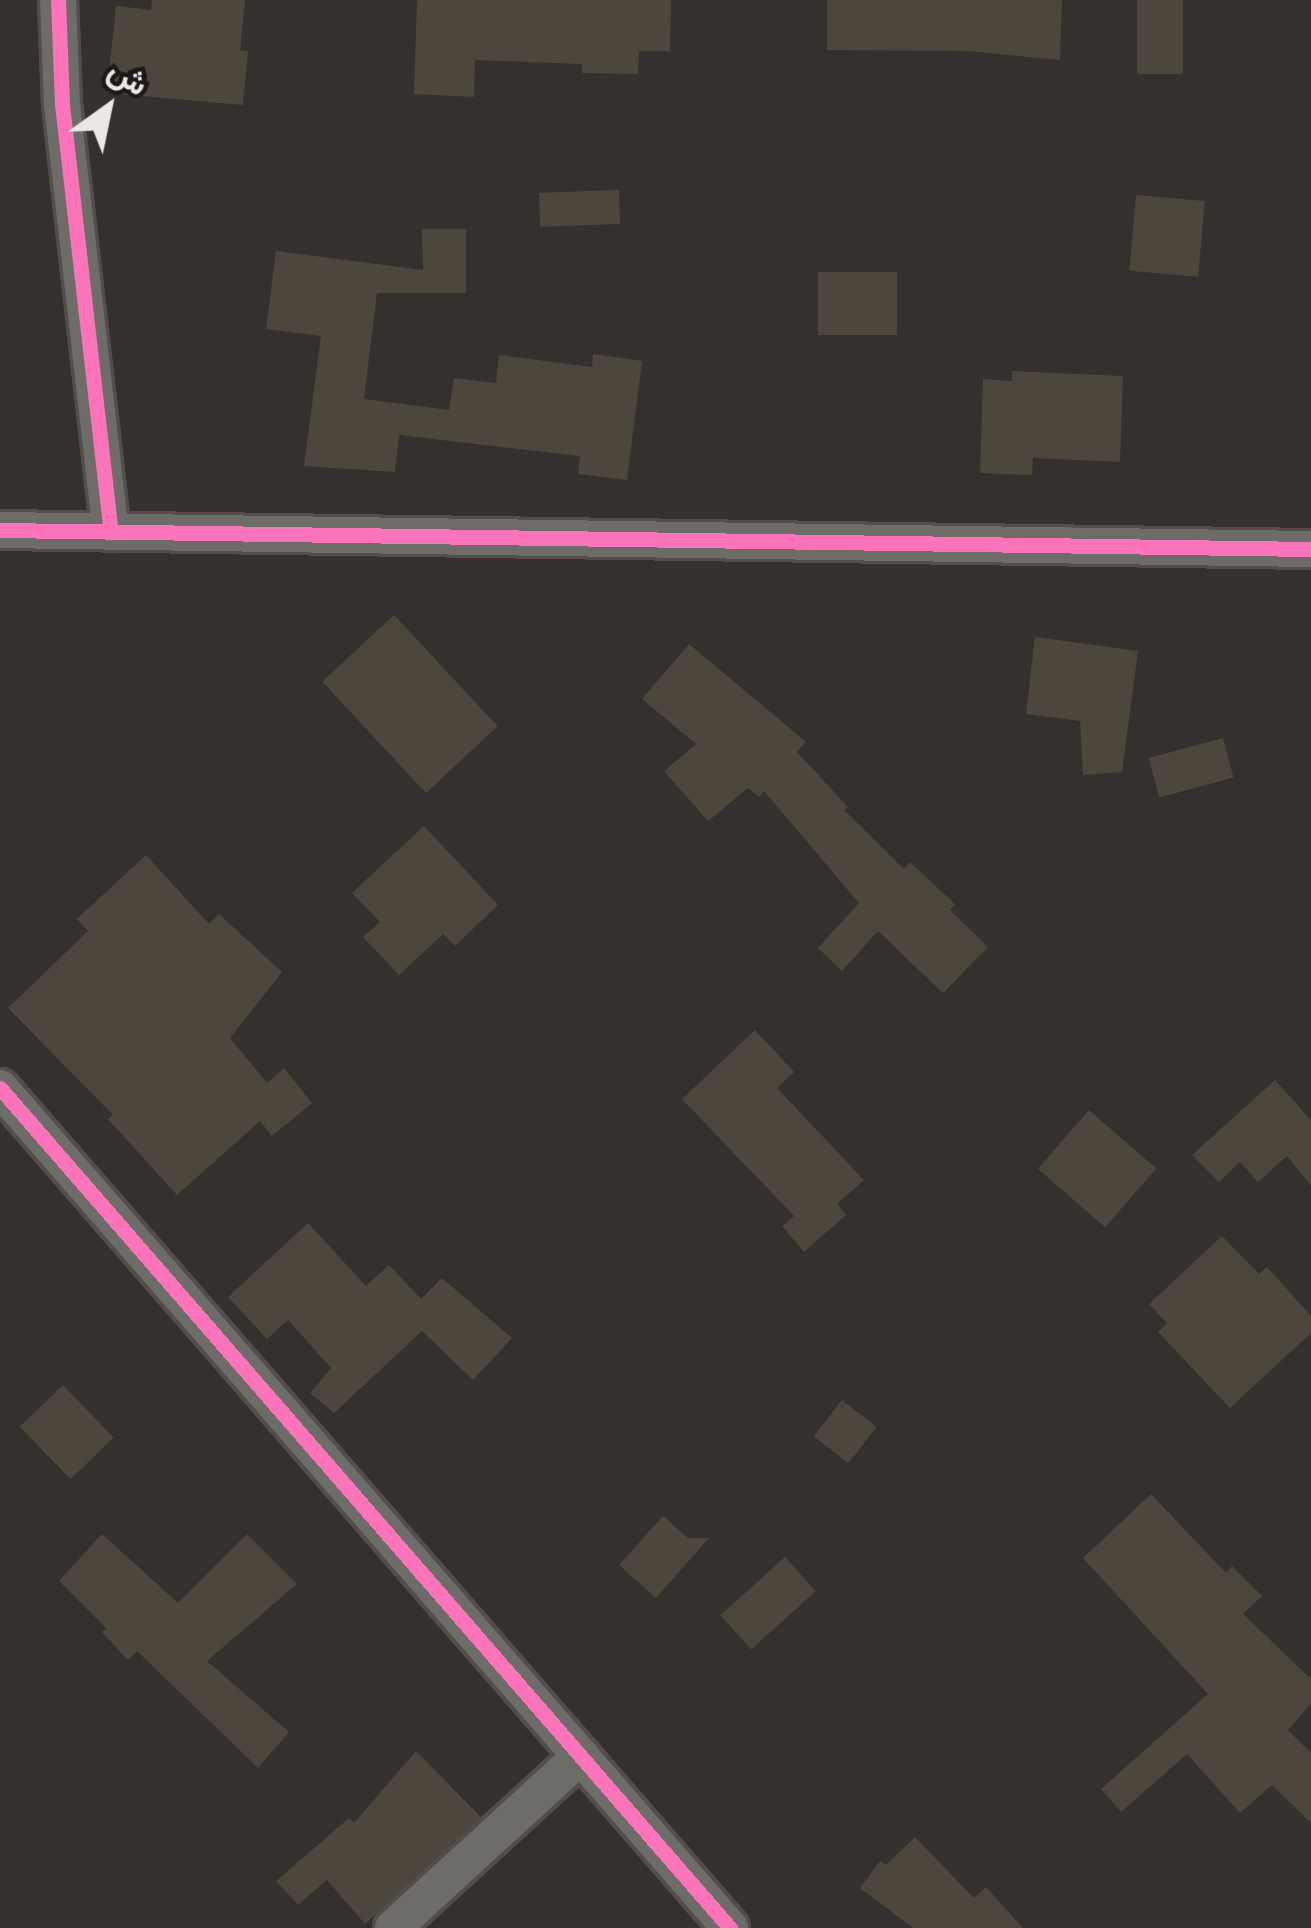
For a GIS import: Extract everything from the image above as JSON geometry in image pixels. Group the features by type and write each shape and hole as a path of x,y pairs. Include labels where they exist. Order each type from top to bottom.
{"street":[{"path":"58,0 62,104 111,532"},
{"path":"0,530 1311,549"},
{"path":"0,1088 730,1928"},
{"path":"393,1928 581,1756"}],"building":[{"path":"152,0 245,0 240,50 248,51 243,105 107,93 116,6 151,10"},
{"path":"417,0 671,0 670,51 639,51 638,74 582,73 582,64 475,60 474,97 414,94"},
{"path":"827,0 1062,0 1060,60 968,51 827,50"},
{"path":"1137,0 1183,0 1183,74 1137,74"},
{"path":"619,190 620,224 540,227 539,193"},
{"path":"1136,195 1205,201 1198,277 1129,271"},
{"path":"422,229 466,229 466,293 377,293 364,399 449,410 454,378 496,383 499,355 592,367 593,354 642,361 627,480 578,474 580,456 399,435 395,472 304,466 321,336 266,329 276,251 423,270"},
{"path":"818,272 897,272 897,335 818,335"},
{"path":"1012,371 1123,376 1120,462 1033,458 1032,475 980,473 983,379 1012,381"},
{"path":"394,615 498,726 426,793 322,682"},
{"path":"1035,637 1138,651 1122,772 1083,775 1080,721 1026,714"},
{"path":"689,644 806,742 797,752 848,807 844,810 904,869 910,862 955,904 950,910 988,947 943,993 878,931 842,971 818,948 859,903 764,791 759,797 748,788 708,821 664,771 696,744 642,699"},
{"path":"1223,738 1234,778 1159,798 1149,758"},
{"path":"424,826 498,905 455,946 443,934 399,975 363,937 380,922 352,893"},
{"path":"146,855 209,924 219,914 282,972 230,1038 267,1083 284,1068 312,1103 272,1136 260,1121 177,1195 108,1119 113,1115 8,1008 88,931 77,919"},
{"path":"755,1030 794,1072 777,1088 864,1180 837,1204 846,1215 804,1252 782,1226 794,1216 682,1099"},
{"path":"1275,1080 1311,1120 1311,1186 1287,1156 1258,1182 1240,1162 1219,1182 1192,1155"},
{"path":"1089,1110 1156,1168 1105,1227 1038,1169"},
{"path":"308,1223 366,1286 389,1265 421,1299 442,1278 512,1338 473,1380 422,1331 334,1413 310,1393 331,1368 288,1320 267,1339 228,1297"},
{"path":"1222,1236 1259,1274 1267,1267 1311,1316 1311,1333 1230,1408 1158,1332 1167,1323 1149,1304"},
{"path":"63,1385 114,1438 71,1479 20,1427"},
{"path":"842,1400 877,1427 848,1463 814,1436"},
{"path":"1151,1494 1226,1573 1232,1566 1262,1596 1243,1614 1311,1679 1311,1704 1288,1730 1311,1753 1311,1823 1272,1785 1240,1813 1187,1754 1121,1812 1101,1789 1208,1694 1083,1558"},
{"path":"663,1516 688,1538 709,1538 656,1598 619,1565"},
{"path":"102,1534 178,1603 247,1534 297,1584 207,1661 289,1732 258,1768 137,1651 128,1660 102,1632 107,1629 59,1581"},
{"path":"785,1557 816,1591 751,1649 720,1615"},
{"path":"416,1751 481,1817 365,1924 327,1880 298,1905 276,1881 349,1818 354,1823"},
{"path":"915,1837 974,1898 986,1887 1023,1928 913,1928 860,1888 880,1861 886,1865"}],"cycle path":[{"path":"58,0 62,104 111,532"},
{"path":"0,530 1311,549"},
{"path":"0,1088 730,1928"}]}
